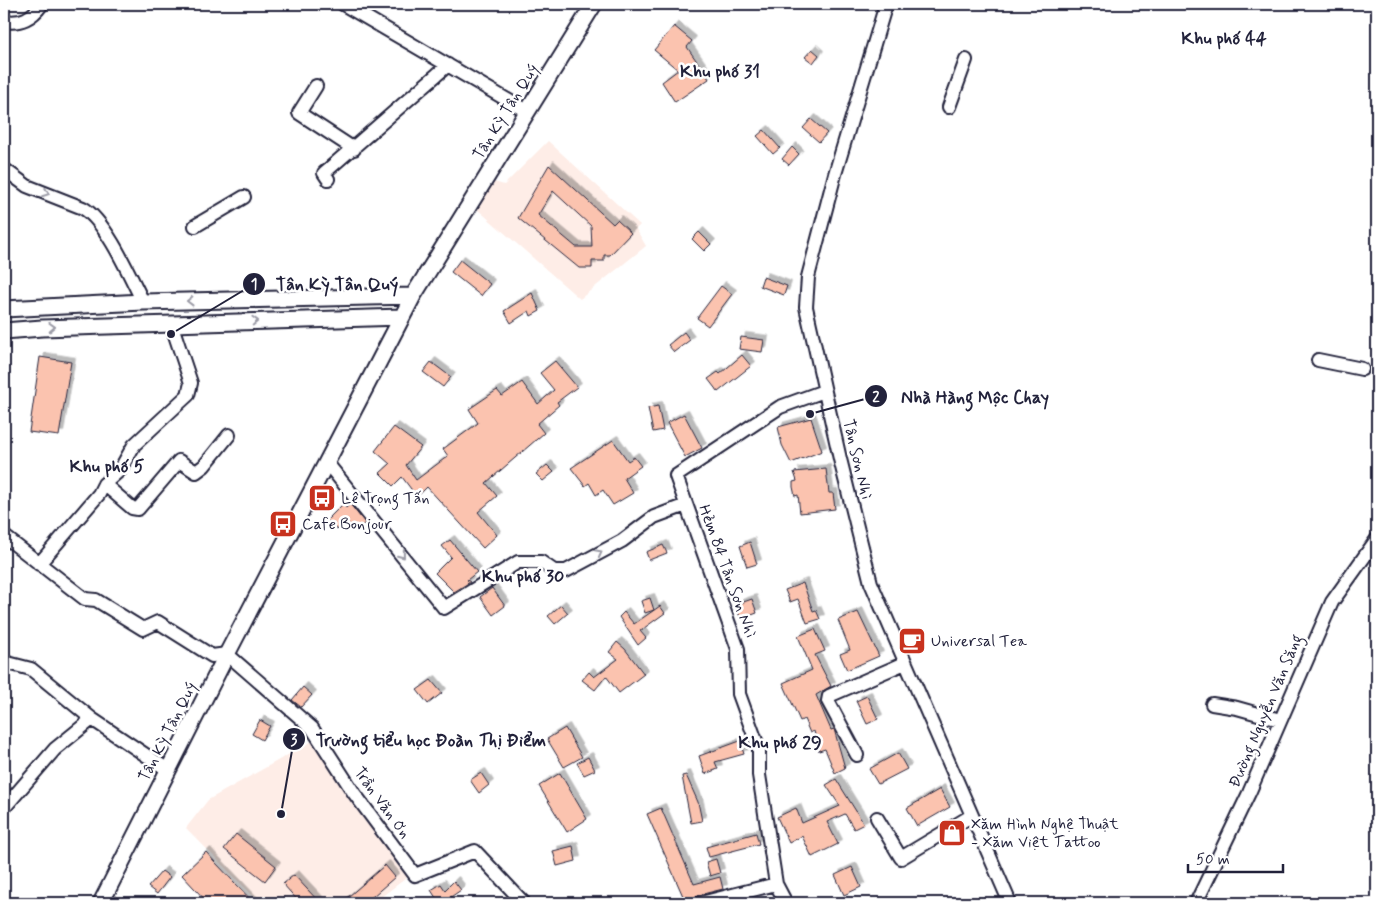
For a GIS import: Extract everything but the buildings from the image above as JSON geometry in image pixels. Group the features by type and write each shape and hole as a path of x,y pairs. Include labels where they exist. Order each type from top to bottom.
{"main road":[{"name":"Tân Kỳ Tân Quý","path":"101,903 227,654 413,296 594,4"},
{"path":"4,309 143,302 413,296"},
{"path":"4,331 171,323 402,317"}],"street":[{"path":"4,21 27,20 42,4"},
{"path":"343,4 528,112"},
{"name":"Tân Sơn Nhì","path":"886,4 835,174 808,277 806,307 824,391 868,572 905,663 1010,903"},
{"path":"949,107 966,60"},
{"path":"328,179 324,173 354,149 448,64"},
{"path":"316,86 299,113 354,149"},
{"path":"4,169 27,186 84,208 91,213 122,260 143,302"},
{"path":"195,226 244,197"},
{"path":"38,564 99,494 104,484 120,470 134,445 188,396 191,383 171,323"},
{"path":"1318,360 1362,369"},
{"name":"Hẻm 84 Tân Sơn Nhì","path":"786,903 776,884 759,775 759,749 739,694 738,649 676,476 780,407 824,391"},
{"path":"104,484 132,508 138,509 179,461 196,472 204,466 229,435"},
{"path":"327,463 444,608 518,562 541,562 554,571 566,571 622,540 654,517 686,505"},
{"path":"4,536 84,599 96,600 143,628 158,622 212,656 227,654"},
{"name":"Đường Nguyễn Văn Săng","path":"1196,903 1218,863 1332,602 1377,539"},
{"name":"Trần Văn Ơn","path":"227,654 312,728 354,794 414,875 475,851 524,903"},
{"path":"4,662 31,669 92,719 168,770"},
{"path":"857,755 828,702 829,696 905,663"},
{"path":"1212,704 1237,708 1280,720"},
{"path":"4,808 55,749 92,719"},
{"path":"878,818 900,858 971,816"},
{"path":"700,903 776,884"}],"shaded area":[{"path":"548,141 640,225 636,229 646,246 580,299 477,209 494,182 504,185"},
{"path":"316,739 409,876 373,903 260,903 186,828 208,800"}],"place":[{"name":"Tân Kỳ Tân Quý","path":"171,334"},
{"name":"Nhà Hàng Mộc Chay","path":"810,414"},
{"name":"Lê Trọng Tấn","path":"322,498"},
{"name":"Cafe Bonjour","path":"283,524"},
{"name":"Universal Tea","path":"912,641"},
{"name":"Trường tiểu học Đoàn Thị Điểm","path":"281,814"},
{"name":"Xăm Hình Nghệ Thuật - Xăm Việt Tattoo","path":"952,833"}],"district":[{"name":"Khu phố 44","path":"1224,39"},
{"name":"Khu phố 31","path":"720,72"},
{"name":"Khu phố 5","path":"107,467"},
{"name":"Khu phố 30","path":"523,577"},
{"name":"Khu phố 29","path":"780,743"}]}
